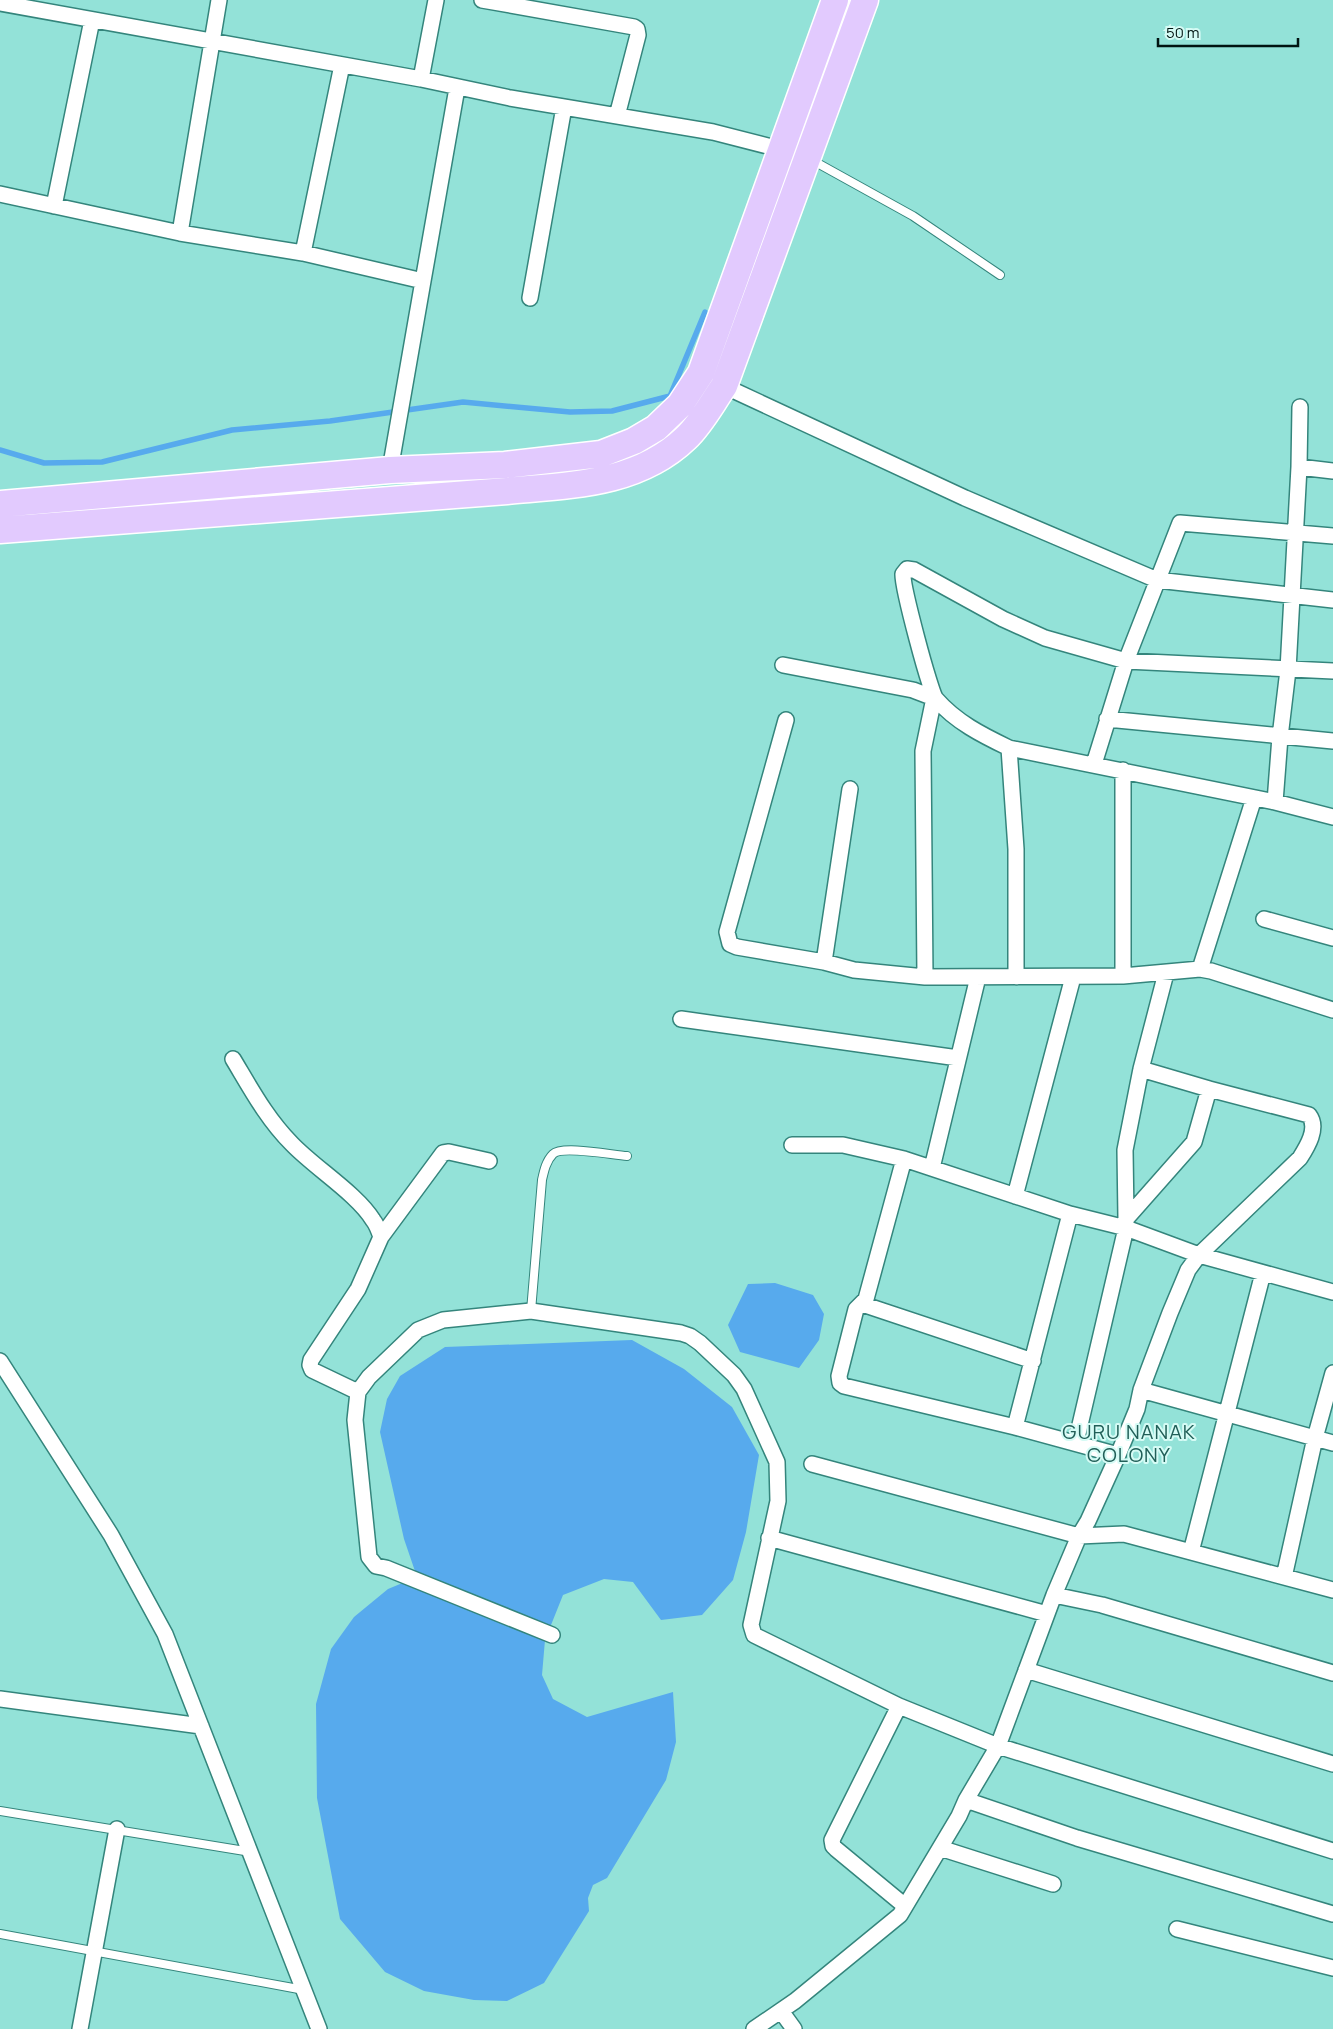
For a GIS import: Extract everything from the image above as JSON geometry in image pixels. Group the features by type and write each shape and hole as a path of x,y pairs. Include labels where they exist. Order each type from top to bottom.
{"highway":[{"path":"0,504 390,470 505,465 601,454 634,441 656,428 680,405 701,373 836,0"},
{"path":"0,530 507,492 607,480 647,465 674,449 688,436 724,386 865,0"}],"street":[{"path":"180,234 220,0"},
{"path":"421,80 436,0"},
{"path":"482,0 637,29 638,35 617,116"},
{"path":"0,3 342,65 457,88 713,132 809,157"},
{"path":"54,206 92,20"},
{"path":"303,253 342,65"},
{"path":"390,470 457,88"},
{"path":"530,298 564,107"},
{"path":"0,194 180,234 303,253 423,281"},
{"path":"724,386 965,498 1157,580 1333,600"},
{"path":"1275,802 1288,670 1299,468 1300,408"},
{"path":"1299,468 1333,471"},
{"path":"1094,764 1126,661 1180,523 1333,536"},
{"path":"925,977 923,751 934,698 903,579 905,571 910,568 948,587 1003,619 1045,638 1126,661 1333,672"},
{"path":"784,665 913,690 934,698 962,723 1009,748 1275,802 1333,817"},
{"path":"1107,719 1333,741"},
{"path":"786,720 728,932 730,944 737,947 824,962 854,970 925,977 1123,976 1200,969 1333,1010"},
{"path":"1009,748 1016,849 1016,978"},
{"path":"1123,770 1123,976"},
{"path":"824,962 850,789"},
{"path":"1200,969 1254,798"},
{"path":"1264,919 1333,938"},
{"path":"1076,1442 1126,1223 1126,1150 1141,1069 1166,973"},
{"path":"1015,1196 1074,976"},
{"path":"932,1168 978,977"},
{"path":"682,1019 958,1058"},
{"path":"233,1059 268,1117 291,1144 359,1203 373,1220 381,1237"},
{"path":"754,2029 795,2001 900,1915 998,1746 1054,1595 1137,1409 1141,1390 1188,1270 1199,1255 1300,1158 1310,1141 1312,1122 1309,1115 1141,1069"},
{"path":"1126,1223 1194,1142 1209,1089"},
{"path":"792,1145 844,1145 904,1159 1070,1214 1126,1223 1199,1255 1333,1292"},
{"path":"358,1392 312,1370 311,1360 358,1289 381,1237 444,1152 489,1161"},
{"path":"904,1159 866,1299 856,1309 839,1376 840,1383 844,1386 1076,1442 1118,1455"},
{"path":"1015,1427 1070,1214"},
{"path":"1191,1552 1263,1273"},
{"path":"862,1304 1033,1361"},
{"path":"552,1635 386,1568 376,1566 369,1558 355,1420 358,1392 369,1377 418,1330 432,1324 443,1320 531,1311 690,1336 734,1375 744,1389 777,1462 778,1501 751,1625 754,1635 899,1706 998,1746 1333,1851"},
{"path":"0,1361 111,1535 165,1634 319,2029"},
{"path":"1284,1577 1315,1438 1333,1373"},
{"path":"1141,1390 1333,1443"},
{"path":"812,1464 1079,1536 1124,1534 1333,1590"},
{"path":"770,1538 1047,1614"},
{"path":"1054,1595 1102,1605 1333,1673"},
{"path":"1026,1670 1333,1764"},
{"path":"0,1699 201,1726"},
{"path":"899,1706 832,1840 833,1846 836,1849 905,1906"},
{"path":"966,1800 1077,1838 1333,1914"},
{"path":"80,2029 117,1830"},
{"path":"940,1848 1053,1884"},
{"path":"1177,1929 1333,1968"},
{"path":"780,2011 794,2029"}],"lane":[{"path":"809,157 913,216 1000,274"},
{"path":"531,1311 542,1180 553,1153 564,1149 627,1156"},
{"path":"0,1811 251,1852"},
{"path":"0,1934 304,1990"}],"water":[{"path":"775,1283 813,1295 824,1314 819,1340 799,1368 740,1352 728,1325 748,1284"},
{"path":"632,1340 684,1369 732,1407 759,1455 746,1532 733,1580 702,1615 661,1620 633,1582 604,1579 563,1595 545,1640 542,1675 553,1699 587,1717 673,1692 676,1742 666,1780 607,1878 593,1885 588,1898 589,1911 544,1983 507,2001 474,2000 424,1991 385,1972 340,1919 317,1798 316,1704 331,1649 354,1617 388,1589 417,1577 404,1539 380,1432 387,1399 400,1376 445,1347"}],"waterway":[{"path":"0,450 44,463 102,462 232,430 330,421 463,402 570,412 612,411 670,396 705,312"}],"district":[{"name":"GURU NANAK COLONY","path":"1129,1444"}]}
